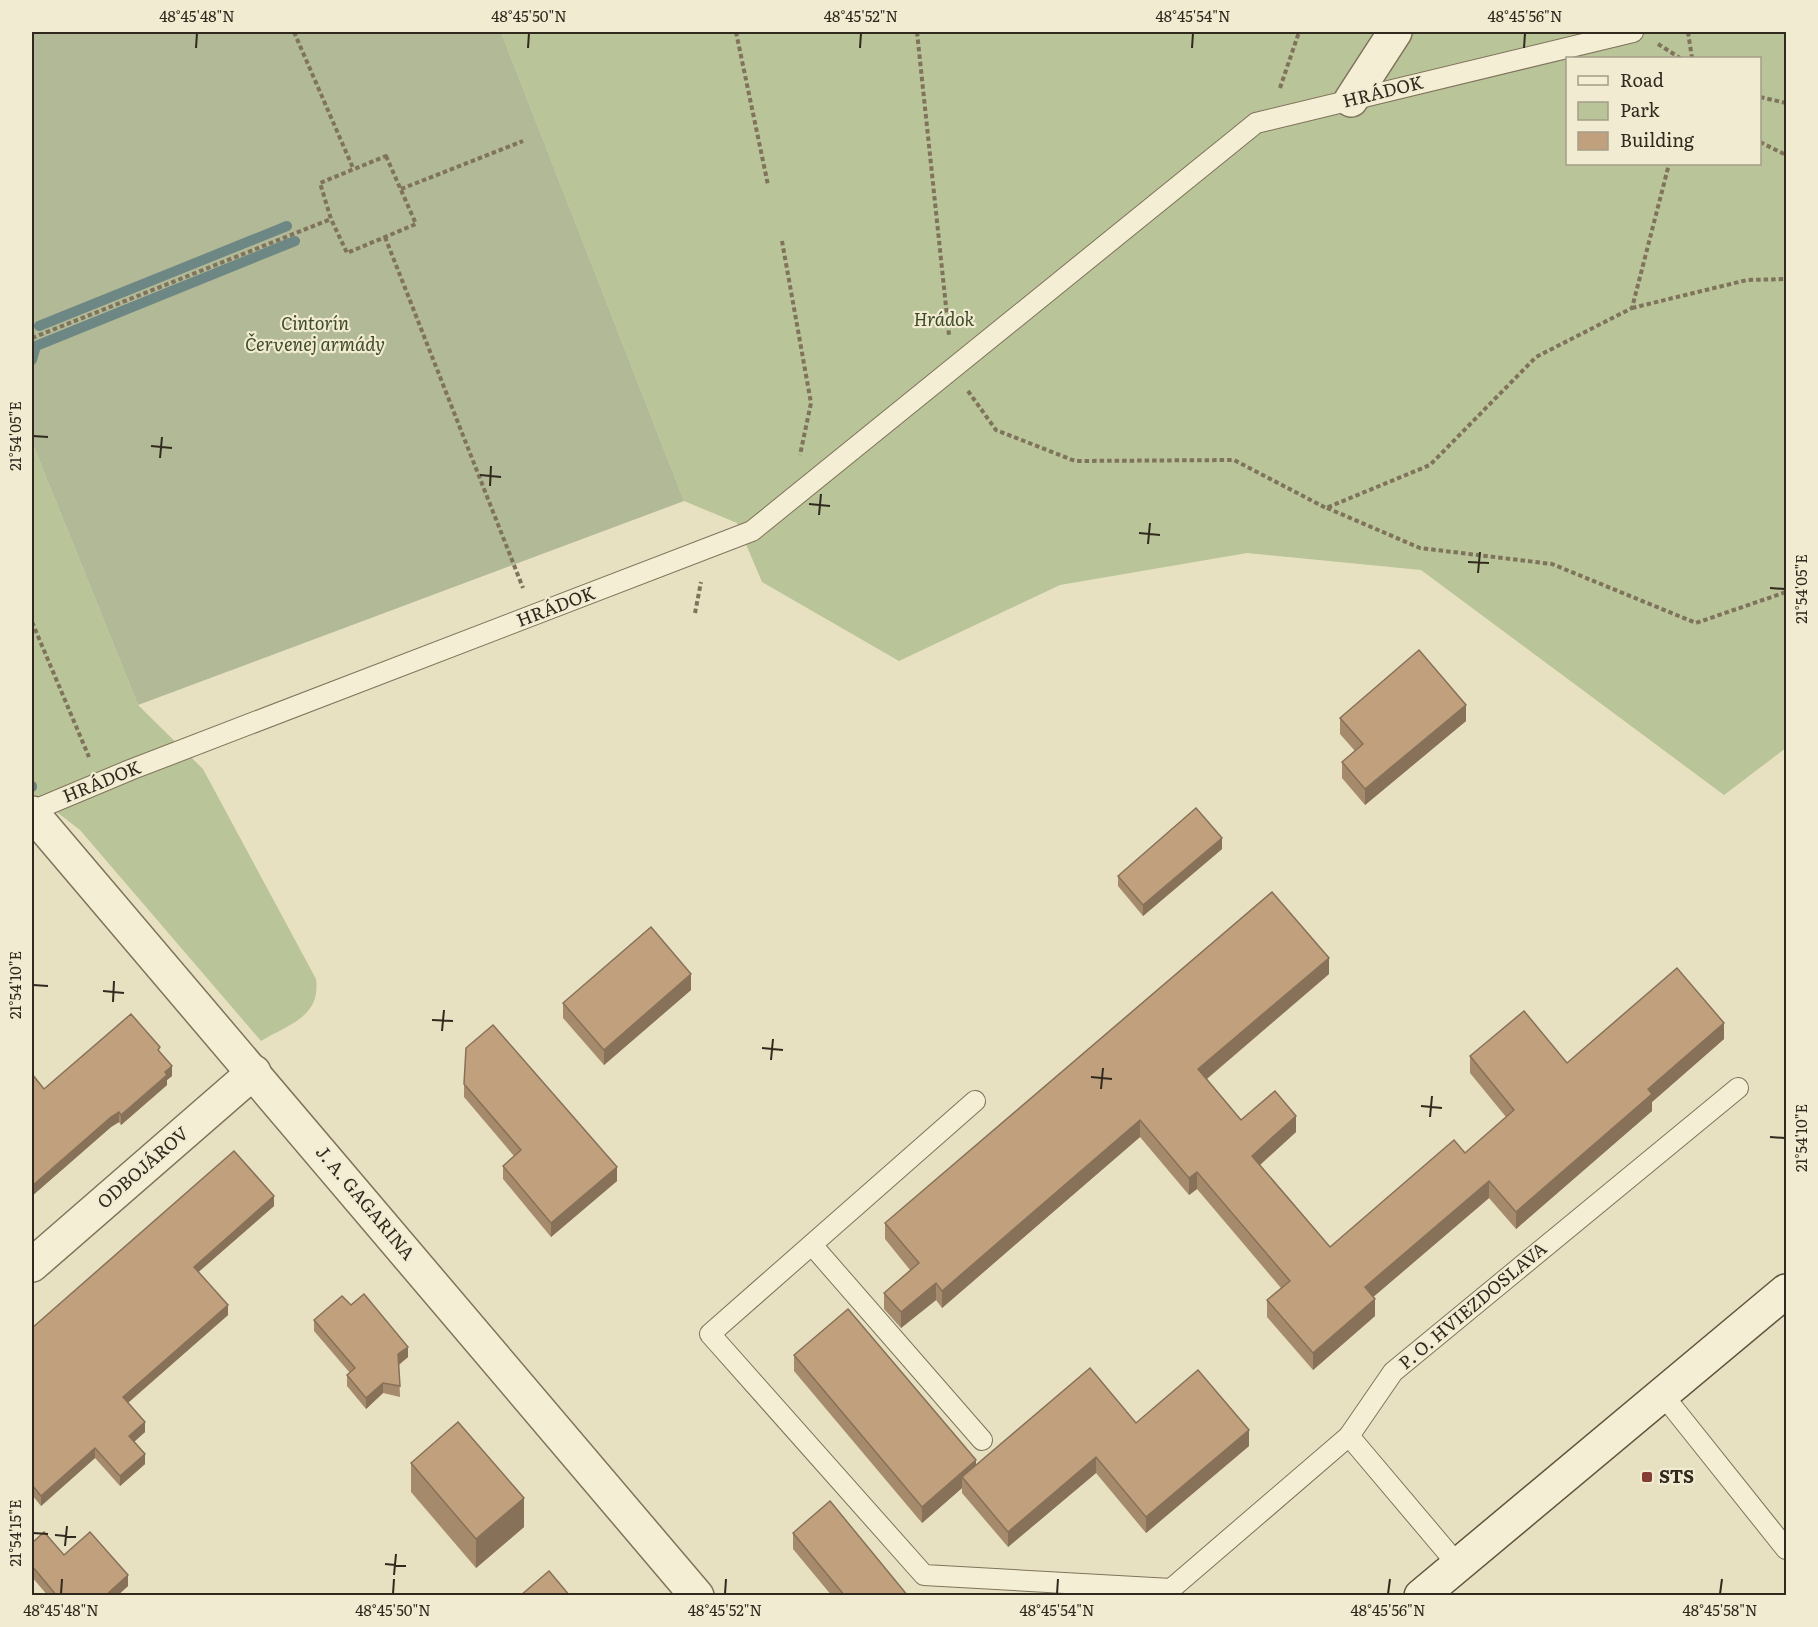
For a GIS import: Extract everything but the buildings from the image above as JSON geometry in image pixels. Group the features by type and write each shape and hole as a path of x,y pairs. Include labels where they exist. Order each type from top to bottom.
{"street":[{"path":"1351,100 1395,32"},
{"name":"J. A. GAGARINA","path":"32,812 697,1596"},
{"name":"ODBOJÁROV","path":"32,1265 254,1072"},
{"path":"1421,1596 1663,1395 1780,1304"}],"lane":[{"name":"HRÁDOK","path":"32,812 99,783 752,531 1256,123 1633,32"},
{"name":"P. O. HVIEZDOSLAVA","path":"812,1245 710,1334 924,1575 1171,1589 1349,1436 1393,1372 1738,1088"},
{"path":"975,1101 812,1245 982,1440"},
{"path":"1663,1395 1786,1549"},
{"path":"1349,1436 1458,1565"}],"path":[{"path":"294,32 353,168"},
{"path":"736,32 768,185"},
{"path":"917,32 952,370 996,430 1075,461 1234,460 1326,508 1420,548 1552,564 1696,623 1786,592"},
{"path":"1256,123 1282,85 1299,32"},
{"path":"1688,32 1692,57"},
{"path":"1761,97 1786,103"},
{"path":"401,189 524,141"},
{"path":"1761,142 1786,155"},
{"path":"386,156 401,189 416,224 347,253 320,183 386,156"},
{"path":"1632,308 1669,165"},
{"path":"32,338 332,219"},
{"path":"385,237 533,615"},
{"path":"782,240 811,404 789,502"},
{"path":"1326,508 1430,465 1536,357 1632,308 1747,280 1786,279"},
{"path":"32,622 99,783"}],"green space":[{"name":"Cintorín Červenej armády","path":"32,32 501,32 684,501 138,705 32,442"},
{"name":"Hrádok","path":"501,32 1786,32 1786,748 1724,795 1421,570 1247,553 1060,585 899,661 762,582 737,523 684,501"},
{"path":"32,442 138,705 203,769 316,979 316,992 308,1011 292,1024 261,1041 80,830 32,793"}],"waterway":[{"path":"39,326 287,226"},
{"path":"32,360 36,346 295,241"}],"place":[{"name":"STS","path":"1647,1477"}]}
